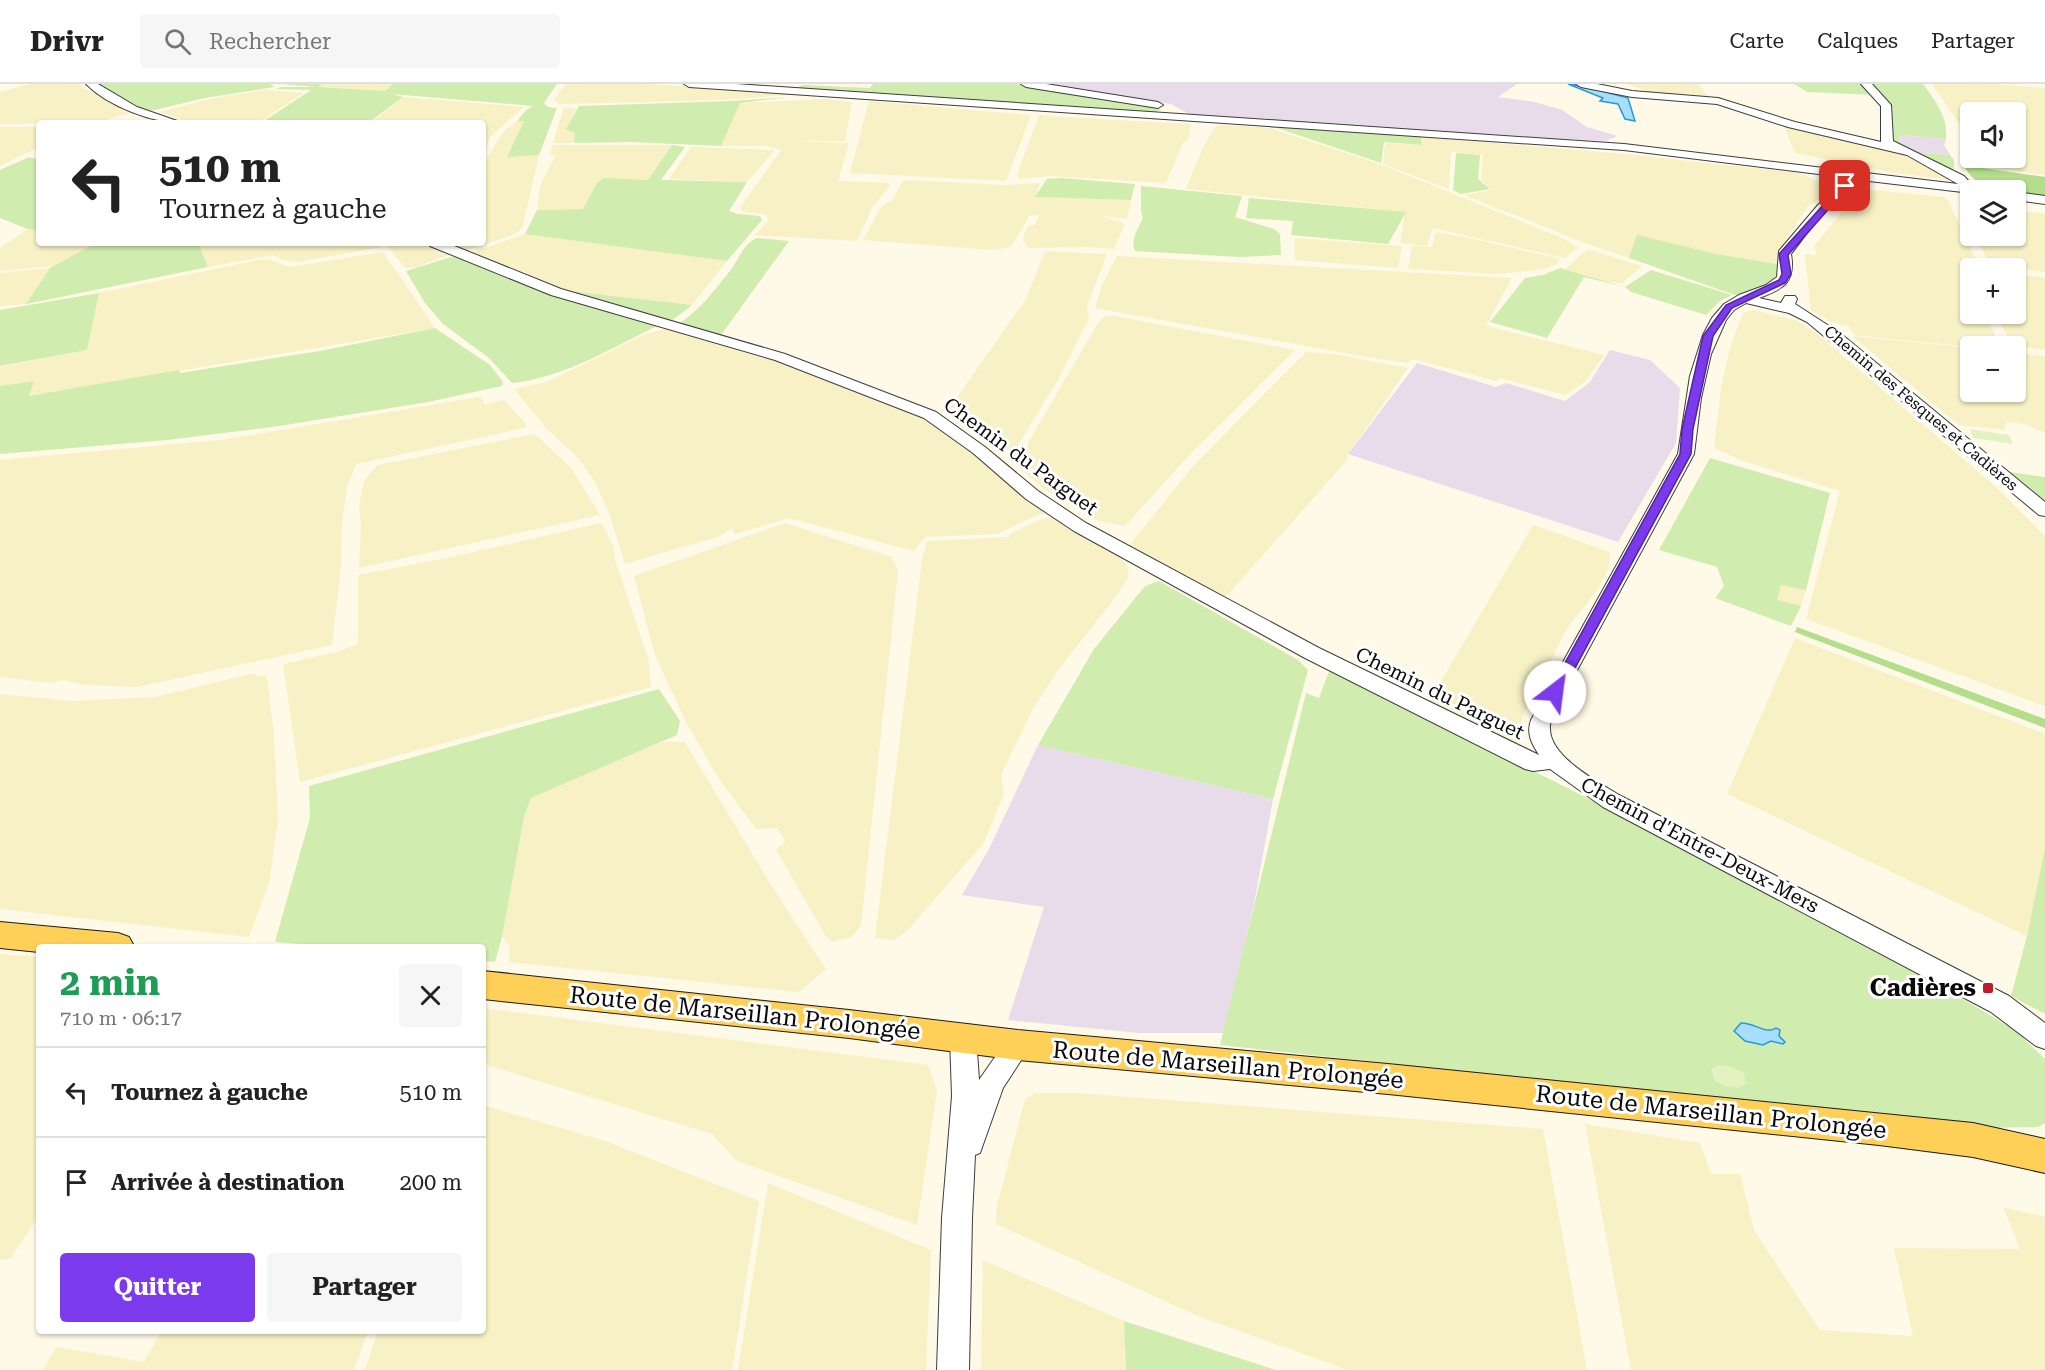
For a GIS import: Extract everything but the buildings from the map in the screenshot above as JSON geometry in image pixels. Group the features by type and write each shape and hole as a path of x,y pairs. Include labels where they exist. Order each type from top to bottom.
{"main road":[{"path":"0,935 97,944"},
{"name":"Route de Marseillan Prolongée","path":"486,985 963,1036 1018,1045 1388,1079 1973,1140 2045,1138"},
{"name":"Route de Marseillan Prolongée","path":"1973,1140 2045,1156"}],"street":[{"path":"91,84 134,109 168,120"},
{"path":"689,84 1624,147 1809,170 1838,181 1872,178 1960,188"},
{"path":"1026,84 1152,103 1174,110 1188,119"},
{"path":"1581,84 1632,94 1718,101 1792,125 1894,147 1961,180"},
{"path":"1866,84 1886,105 1887,141 1894,147"},
{"path":"1793,310 1788,304 1792,288 1782,282 1786,274 1784,254 1838,181"},
{"path":"2026,197 2045,200"},
{"name":"Chemin du Parguet","path":"442,246 556,292 780,357 930,415 979,450 1032,495 1070,520 1201,594 1322,658 1533,763 1555,760"},
{"name":"Chemin d'Entre-Deux-Mers","path":"1782,282 1770,289 1744,297 1729,306 1708,336 1687,429 1686,454 1545,711 1538,728 1543,746 1574,777 1611,801 2000,1004 2045,1038"},
{"name":"Chemin des Fesques et Cadières","path":"1744,297 1793,310 1812,319 2045,511"},
{"name":"Chemin d'Entre-Deux-Mers","path":"2000,1004 2045,1050"},
{"path":"953,1370 958,1201 965,1090 963,1036"},
{"path":"958,1201 965,1159 985,1097 991,1082 1018,1045"}],"shaded area":[{"path":"30,84 77,84 129,113 106,120 36,120 36,124 0,124 0,92"},
{"path":"322,84 393,84 381,94 344,88 318,87"},
{"path":"565,84 647,84 790,93 789,95 725,100 560,104 554,100"},
{"path":"1050,84 1517,84 1498,97 1535,102 1562,110 1587,127 1618,136 1606,141 1209,118 1189,114 1171,104 1047,88"},
{"path":"1627,84 1698,84 1709,97 1651,93"},
{"path":"1932,84 1994,84 2045,88 2045,175 1992,168 2026,168 2026,102 1960,102 1960,125"},
{"path":"266,90 303,93 262,120 183,120 159,112 214,98"},
{"path":"404,97 524,107 490,137 486,147 486,120 374,120"},
{"path":"824,99 852,102 845,141 791,141 849,143 838,181 890,183 890,185 872,208 857,241 755,235 768,221 766,214 743,212 740,208 781,150 767,146 721,146 730,122 740,103"},
{"path":"869,101 1031,115 1006,181 850,173"},
{"path":"564,107 576,109 567,129 575,133 574,143 553,143"},
{"path":"1039,115 1191,124 1188,140 1183,143 1167,181 1163,183 1050,176 1020,179 1017,175"},
{"path":"517,121 524,121 507,157 539,155 522,229 486,244 486,161 502,133"},
{"path":"1216,126 1270,128 1380,164 1562,238 1578,247 1565,258 1433,228 1427,246 1400,243 1405,212 1186,189 1203,147"},
{"path":"1784,126 1895,149 1958,181 1894,173 1795,153"},
{"path":"0,127 36,127 36,148 0,166"},
{"path":"1899,135 1946,139 1944,145 1950,155 1917,153 1900,143"},
{"path":"1423,137 1625,154 1799,173 1826,185 1826,195 1807,207 1785,242 1784,257 1777,264 1716,254 1630,258 1590,245 1464,195 1492,190 1481,180 1483,155 1451,152 1449,189 1383,164 1385,143 1421,145"},
{"path":"553,145 672,145 648,180 604,178 597,183 583,209 537,210 541,183 555,157 550,153"},
{"path":"691,147 775,150 747,182 669,179"},
{"path":"903,180 1005,185 1040,183 1036,197 1131,200 1127,219 1102,216 1125,224 1114,249 1029,248 1023,241 1024,235 1027,227 1035,224 1040,215 1029,216 1011,247 992,250 863,240 881,207 893,199"},
{"path":"1860,190 1944,197 1948,200 1960,226 1960,246 1969,246 1975,258 1960,258 1960,324 1989,324 1996,336 1960,336 1960,346 1854,335 1849,326 1827,321 1826,318 1811,311 1805,254 1817,255 1814,246"},
{"path":"2026,211 2045,214 2045,272 2026,270 2026,258 1986,258 1980,246 2026,246"},
{"path":"28,229 36,230 36,246 91,246 56,266 0,271 0,248"},
{"path":"1436,232 1561,259 1555,265 1544,269 1499,274 1408,269 1412,246 1432,247"},
{"path":"525,234 727,261 692,305 560,290 464,255"},
{"path":"1295,238 1402,246 1398,268 1295,260"},
{"path":"199,246 382,247 298,262 283,260 273,255 208,267"},
{"path":"387,246 436,246 451,254 416,267 405,268"},
{"path":"452,246 480,246 465,251"},
{"path":"1588,249 1642,266 1622,283 1608,282 1565,269"},
{"path":"1045,251 1107,254 1087,306 1089,318 1059,378 1013,453 946,413 1026,299"},
{"path":"383,252 435,328 29,396 33,381 0,386 0,367 87,350 99,293 258,260 268,259 289,267"},
{"path":"1117,256 1512,278 1486,326 1604,355 1586,381 1565,395 1500,378 1496,381 1413,359 1408,363 1379,359 1095,308 1103,283"},
{"path":"50,268 26,304 0,306 0,273"},
{"path":"2026,275 2045,278 2045,350 2026,347 2026,336 2007,336 2001,324 2026,324"},
{"path":"1753,310 1796,320 1815,332 1997,488 2045,536 2045,706 1806,619 1840,491 1743,461 1714,448 1721,388 1730,348 1743,313"},
{"path":"1109,315 1295,350 1193,451 1125,526 1099,521 1046,490 1021,470 1028,443 1098,323"},
{"path":"672,327 791,363 920,415 969,450 1044,512 997,534 925,537 914,551 789,518 735,534 732,528 720,536 625,564 609,513 595,482 578,458 546,428 514,389 547,382 646,334"},
{"path":"1852,336 1960,347 1960,402 2026,402 2026,354 2045,356 2045,433 2024,424 2007,422 2004,430 1959,425"},
{"path":"1610,350 1650,360 1680,388 1676,443 1618,542 1348,454 1417,363 1496,387 1506,383 1565,401 1590,382"},
{"path":"1306,352 1334,354 1408,368 1348,454 1347,460 1226,597 1221,600 1129,546 1193,466"},
{"path":"480,397 485,404 504,400 526,424 525,428 356,464 347,487 342,522 341,565 332,645 137,687 85,685 64,680 50,683 0,677 0,460 221,440"},
{"path":"535,434 572,469 600,515 359,568 361,525 359,506 364,481 377,465"},
{"path":"1054,516 1114,553 1126,564 1129,576 1118,594 1059,669 1033,709 1001,775 1004,794 983,844 907,931 893,940 875,938 922,560 927,541 1009,537 1010,534 1035,522"},
{"path":"601,523 614,547 615,560 648,658 651,687 300,782 283,664 337,652 358,644 358,575 447,558"},
{"path":"785,523 892,557 898,571 861,926 851,937 832,942 825,935 776,850 785,841 777,828 756,829 719,779 686,722 655,655 634,576"},
{"path":"1533,525 1610,552 1609,568 1597,590 1566,630 1522,718 1518,756 1424,710"},
{"path":"1781,584 1806,590 1801,606 1776,600"},
{"path":"1795,638 2045,734 2045,848 2027,936 1727,794"},
{"path":"250,674 267,677 274,736 278,819 269,883 249,937 0,909 0,694 70,701 155,697"},
{"path":"662,742 685,742 771,885 826,969 799,992 509,962 509,944 502,937 524,817 531,798"},
{"path":"1038,745 1273,799 1254,904 1224,1033 1139,1033 1008,1020 1044,907 962,895 989,849"},
{"path":"0,954 36,957 36,1220 11,1258 0,1260"},
{"path":"486,1008 928,1065 937,1090 917,1225 737,1161 712,1134 486,1065"},
{"path":"1035,1093 1077,1093 1543,1129 1587,1370 1348,1370 1200,1317 996,1224 997,1206 1025,1099"},
{"path":"486,1106 605,1141 759,1201 732,1370 365,1370 377,1334 486,1334"},
{"path":"1585,1124 1700,1143 1711,1174 1740,1174 1754,1230 1820,1330 1913,1336 1894,1248 2020,1249 2003,1207 2045,1217 2045,1370 1631,1370"},
{"path":"768,1183 931,1250 926,1370 738,1370"},
{"path":"983,1260 1124,1321 1126,1370 981,1370"},
{"path":"160,1334 367,1334 354,1370 43,1370 56,1347 144,1362"}],"green space":[{"path":"95,84 270,84 275,87 205,98 150,111 136,107"},
{"path":"281,84 322,84 318,87 385,91 393,84 557,84 544,103 548,107 557,108 539,155 507,157 524,121 517,121 526,110 533,106 392,94 403,97 372,120 266,120 311,90 276,89 317,87"},
{"path":"873,84 1018,84 1152,105 1161,110 1154,112 793,89 803,85 870,88"},
{"path":"1794,84 1864,84 1876,95 1807,92"},
{"path":"1868,84 1923,84 1937,103 1943,116 1946,139 1899,135 1900,143 1914,151 1892,143 1890,112"},
{"path":"789,97 740,103 721,146 630,142 574,143 575,133 566,129 579,106"},
{"path":"1218,122 1422,136 1421,145 1384,142 1381,163 1277,128"},
{"path":"672,145 685,147 661,180 747,182 729,211 760,216 762,220 727,261 525,234 537,210 583,209 597,183 604,178 648,180"},
{"path":"1456,153 1480,155 1478,179 1490,189 1461,194 1453,190"},
{"path":"1919,153 1950,155 1954,160 1954,169 1948,169"},
{"path":"29,157 36,159 36,230 0,218 0,170"},
{"path":"1965,168 1984,168 2045,177 2045,197 2026,195 2026,180 1975,180"},
{"path":"1062,178 1135,184 1131,200 1035,197 1047,179"},
{"path":"1141,186 1242,196 1235,217 1274,229 1280,234 1281,255 1240,257 1135,251 1134,239 1143,218"},
{"path":"1249,198 1406,212 1388,244 1291,235 1293,221 1246,218"},
{"path":"1637,235 1716,254 1777,264 1779,275 1775,280 1738,296 1629,258"},
{"path":"757,238 789,241 721,335 680,323 707,299 745,248"},
{"path":"90,246 199,246 208,267 26,304 50,268"},
{"path":"451,257 461,257 661,324 570,368 551,375 512,383 489,358 443,324 425,303 406,271"},
{"path":"1560,268 1625,287 1584,277 1547,338 1490,322 1525,278 1543,275"},
{"path":"1651,270 1732,295 1720,301 1706,315 1631,292 1625,287"},
{"path":"560,290 692,305 671,321"},
{"path":"99,293 87,350 0,366 0,310"},
{"path":"435,328 490,365 503,382 502,386 428,402 273,427 167,440 0,454 0,386 34,381 29,396 179,370 180,373 320,351"},
{"path":"1970,429 2009,435 2013,444 1973,438"},
{"path":"1710,458 1830,493 1806,590 1781,585 1777,600 1801,606 1791,626 1715,598 1724,586 1717,567 1659,550"},
{"path":"2002,471 2045,477 2045,503"},
{"path":"1159,581 1298,660 1308,670 1273,799 1038,745 1094,649 1145,586"},
{"path":"1797,627 2045,719 2045,728 1795,632"},
{"path":"1330,669 1595,802 1922,974 2016,1031 2045,1059 2045,1123 2038,1127 1984,1128 1220,1045 1306,693 1319,698"},
{"path":"659,689 680,721 677,735 531,798 524,817 502,937 495,962 486,961 486,944 275,942 310,818 309,786"},
{"path":"2045,848 2045,1014 2011,996 2027,936"},
{"path":"1719,1065 1732,1067 1744,1073 1746,1084 1739,1088 1724,1086 1714,1080 1711,1069"},
{"path":"1124,1321 1276,1370 1126,1370"}],"water":[{"path":"1568,84 1628,98 1635,121 1625,119 1618,104 1600,101 1603,98"},
{"path":"1741,1023 1768,1030 1776,1028 1780,1030 1779,1036 1785,1042 1783,1044 1771,1041 1763,1045 1745,1041 1734,1031"}],"place":[{"name":"Cadières","path":"1988,988"}],"route":[{"path":"1555,692 1686,454 1687,429 1708,336 1729,306 1744,297 1770,289 1782,282 1786,274 1784,254 1837,192 1845,186"}]}
